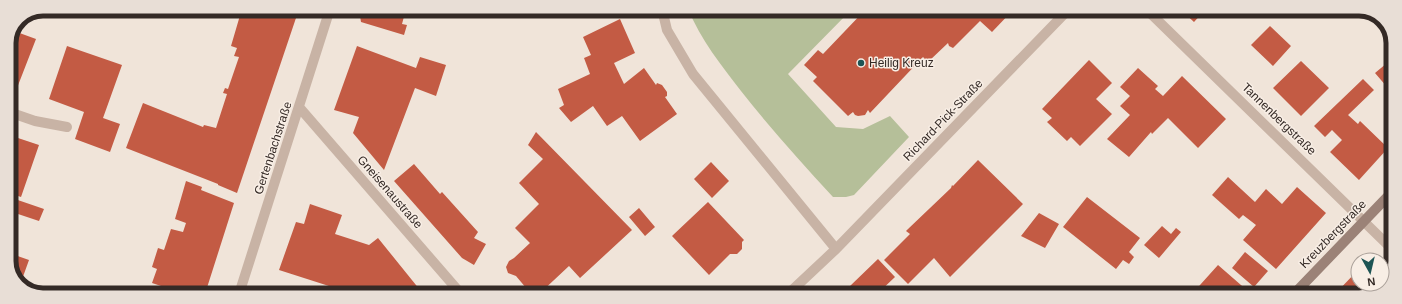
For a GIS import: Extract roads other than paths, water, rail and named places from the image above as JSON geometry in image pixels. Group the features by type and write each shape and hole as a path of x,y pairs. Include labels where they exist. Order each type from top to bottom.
{"main road":[{"name":"Kreuzbergstraße","path":"1300,288 1386,197"}],"street":[{"name":"Gertenbachstraße","path":"241,288 328,16"},
{"path":"664,16 667,30 693,74 836,249"},
{"name":"Richard-Pick-Straße","path":"794,288 836,249 1063,16"},
{"name":"Tannenbergstraße","path":"1153,16 1386,243"},
{"name":"Gneisenaustraße","path":"299,107 456,288"},
{"path":"16,114 35,121 67,127"}],"place":[{"name":"Heilig Kreuz","path":"861,63"}]}
